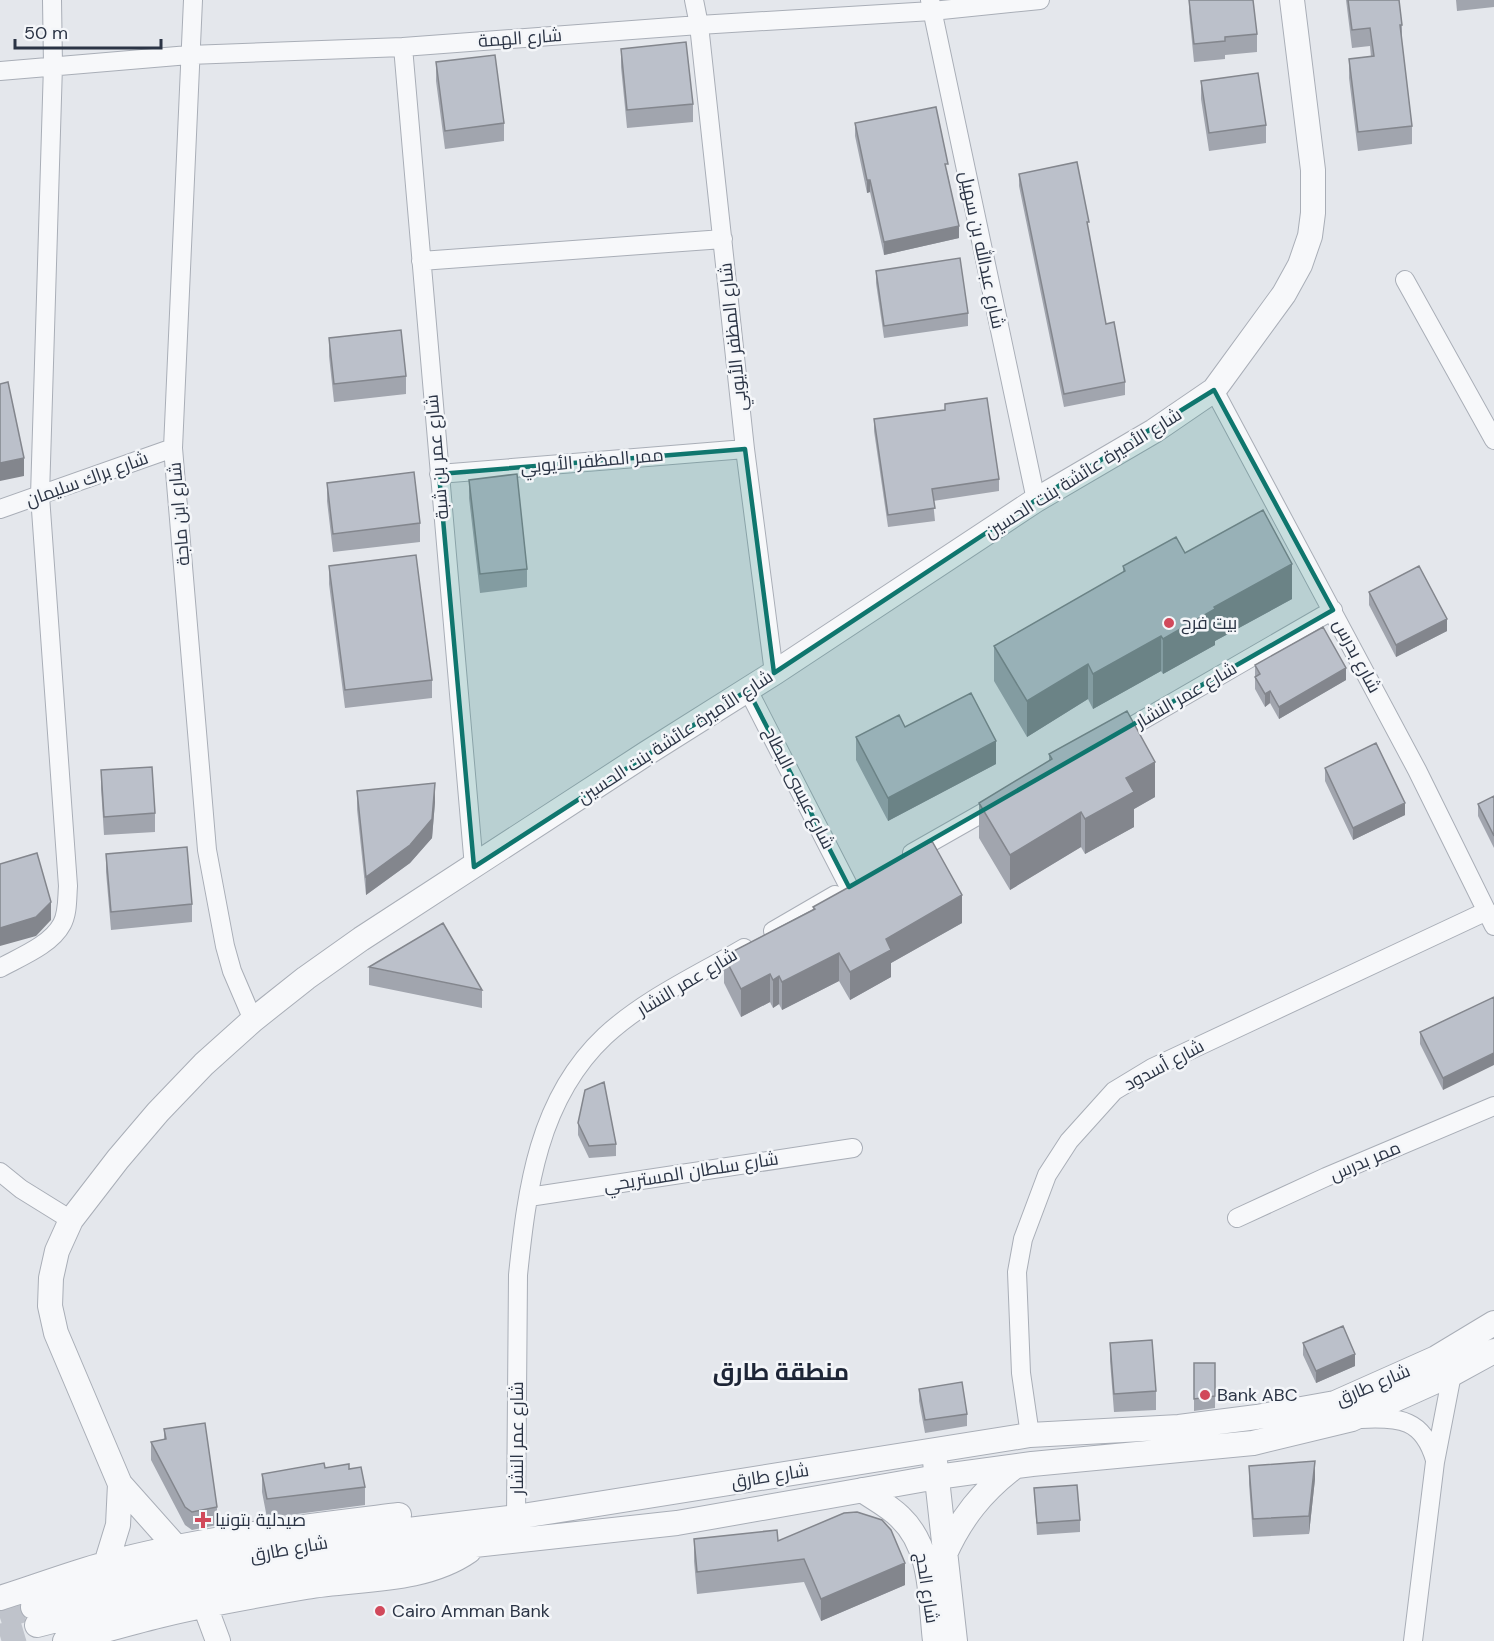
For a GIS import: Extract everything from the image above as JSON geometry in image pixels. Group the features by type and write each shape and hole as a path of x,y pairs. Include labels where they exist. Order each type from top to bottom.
{"street":[{"path":"0,968 55,934 65,914 68,886 40,496 53,65 52,0"},
{"name":"شارع ابن ماجة","path":"193,0 173,448 207,850 225,946 232,971 253,1020"},
{"name":"شارع المظفر الأيوبي","path":"694,0 699,25 745,449 774,673"},
{"name":"شارع الهمة","path":"0,71 189,55 403,47 931,5 1040,0"},
{"name":"شارع الأميرة عائشة بنت الحسين","path":"177,1548 120,1485 56,1333 50,1306 51,1278 57,1251 71,1220 158,1112 204,1064 253,1020 306,978 361,939 748,690 1035,500 1154,431 1214,390 1284,294 1300,265 1310,236 1313,213 1313,170 1292,0"},
{"name":"شارع عبدالله بن سهيل","path":"931,5 1035,500"},
{"name":"شارع عمر بن شبة","path":"403,47 474,867"},
{"path":"420,261 723,240"},
{"path":"1405,280 1494,440"},
{"name":"شارع بدرس","path":"1214,390 1417,770 1490,918"},
{"name":"شارع براك سليمان","path":"0,509 173,448"},
{"name":"ممر المظفر الأيوبي","path":"439,474 745,449"},
{"name":"شارع عمر النشار","path":"1104,742 1333,610"},
{"name":"شارع عيسى البطاح","path":"748,690 849,887"},
{"path":"899,860 1011,796"},
{"name":"شارع عمر النشار","path":"516,1517 518,1275 537,1153 552,1109 575,1070 605,1036 641,1008 869,876"},
{"name":"شارع أسدود","path":"1030,1435 1021,1373 1017,1272 1023,1239 1047,1175 1069,1141 1114,1090 1152,1068 1490,918"},
{"name":"ممر بدرس","path":"1237,1218 1326,1177 1494,1106"},
{"name":"شارع سلطان المستريحي","path":"529,1197 853,1148"},
{"path":"0,1173 71,1220"},
{"name":"شارع طارق","path":"1494,1323 1436,1358 1335,1403 1257,1417 1179,1427 1030,1435 516,1517 400,1531 198,1565 35,1616 326,1564 677,1522 937,1477 1032,1464 1253,1443 1352,1419 1452,1374 1494,1351"},
{"path":"1413,1641 1435,1462 1452,1374"},
{"path":"1352,1419 1383,1418 1403,1421 1418,1428 1430,1443 1435,1462"},
{"name":"شارع الحج","path":"934,1450 955,1641"},
{"path":"945,1554 973,1506 985,1492 1013,1468"},
{"name":"شارع الأميرة عائشة بنت الحسين","path":"106,1564 118,1525 120,1485"},
{"name":"شارع الحج","path":"862,1490 901,1517 917,1539 927,1566 935,1641"},
{"path":"0,1598 106,1564 177,1548 296,1528 399,1515 444,1516 466,1523"},
{"path":"65,1641 168,1613 308,1587 430,1569 456,1560 479,1545"},
{"path":"205,1606 218,1641"}],"highlighted area":[{"path":"1214,390 1333,610 849,887 748,690 474,867 439,474 745,449 774,673 1036,500"}],"building":[{"path":"1189,0 1253,0 1257,34 1225,37 1225,41 1194,44"},
{"path":"1348,0 1399,0 1412,126 1358,132 1349,59 1374,56 1370,28 1352,30"},
{"path":"686,42 693,104 627,110 621,49"},
{"path":"495,55 504,123 445,131 436,62"},
{"path":"1258,73 1266,125 1209,133 1201,81"},
{"path":"936,107 948,164 945,164 959,226 884,242 870,180 867,180 855,123"},
{"path":"1077,162 1106,324 1114,322 1125,382 1064,394 1019,174"},
{"path":"960,258 968,313 884,326 876,271"},
{"path":"401,330 406,376 334,384 329,338"},
{"path":"8,382 24,458 0,463 0,384"},
{"path":"987,398 999,479 932,489 935,508 888,515 874,419 945,410 945,404"},
{"path":"414,472 420,523 333,534 327,483"},
{"path":"517,474 527,569 480,574 469,480"},
{"path":"1263,510 1292,564 1214,607 1215,609 1163,639 1161,636 1093,674 1088,664 1027,701 994,646 1125,571 1123,566 1176,537 1185,553"},
{"path":"416,555 432,680 345,690 329,566"},
{"path":"1419,566 1447,619 1396,645 1369,592"},
{"path":"1323,627 1346,668 1279,707 1270,691 1265,694 1255,677 1260,674 1255,665"},
{"path":"971,693 996,741 888,798 856,737 899,715 905,727"},
{"path":"1127,711 1155,762 1126,778 1134,792 1085,819 1081,812 1010,855 979,803 1052,759 1049,754"},
{"path":"1376,743 1405,803 1353,828 1325,768"},
{"path":"152,767 155,813 104,817 101,770"},
{"path":"435,783 432,819 410,845 366,877 357,791"},
{"path":"1494,796 1494,836 1478,804"},
{"path":"932,841 962,895 886,939 891,950 850,972 839,953 782,982 779,976 773,980 770,974 741,989 724,956 815,909 813,907"},
{"path":"187,847 192,904 111,912 106,854"},
{"path":"37,853 51,902 36,917 0,928 0,864"},
{"path":"443,923 482,990 369,967"},
{"path":"1494,997 1494,1053 1443,1078 1420,1032"},
{"path":"604,1082 616,1144 589,1146 578,1123 585,1090"},
{"path":"1343,1326 1355,1354 1316,1371 1303,1343"},
{"path":"1152,1340 1156,1391 1114,1394 1110,1343"},
{"path":"1194,1363 1215,1363 1215,1396 1194,1399"},
{"path":"962,1382 967,1414 925,1420 919,1389"},
{"path":"205,1423 217,1507 192,1512 185,1507 151,1442 166,1439 164,1429"},
{"path":"1315,1461 1309,1516 1253,1519 1249,1466"},
{"path":"324,1463 325,1468 349,1464 349,1469 361,1467 365,1487 267,1499 262,1474"},
{"path":"1077,1485 1080,1520 1037,1523 1034,1488"},
{"path":"857,1512 882,1520 891,1530 905,1563 821,1599 804,1559 697,1572 694,1539 777,1530 778,1541 844,1513"}],"tunnel":[{"path":"0,1618 33,1607"},
{"path":"0,1636 37,1625"}],"place":[{"name":"بيت فرح","path":"1169,623"},
{"name":"Bank ABC","path":"1205,1395"},
{"name":"صيدلية بتونيا","path":"203,1520"},
{"name":"Cairo Amman Bank","path":"380,1611"}],"district":[{"name":"منطقة طارق","path":"781,1371"}]}
